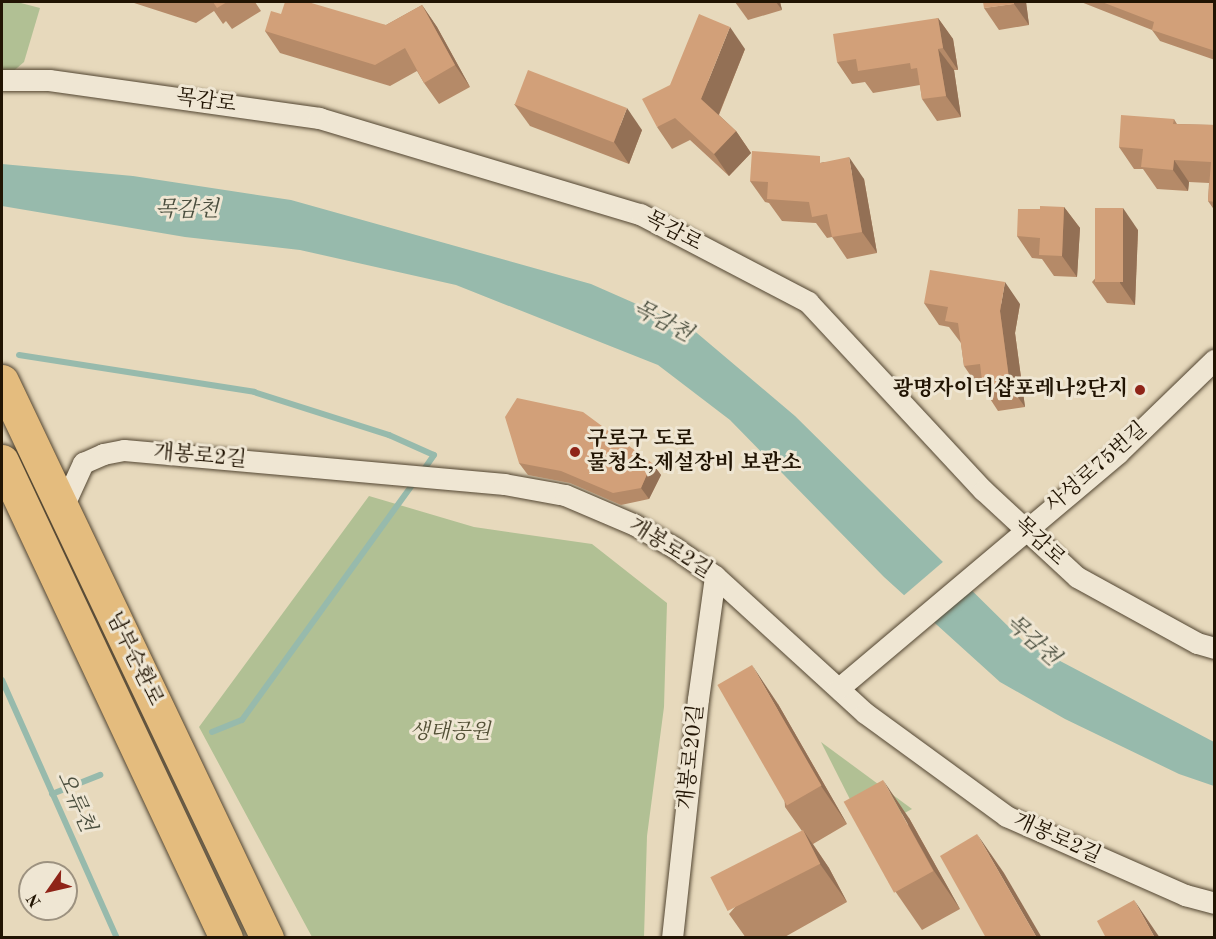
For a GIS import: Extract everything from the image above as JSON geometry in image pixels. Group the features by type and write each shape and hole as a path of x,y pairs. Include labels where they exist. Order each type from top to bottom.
{"main road":[{"name":"남부순환로","path":"2,381 267,938"},
{"name":"남부순환로","path":"2,461 226,938"}],"street":[{"name":"목감로","path":"2,81 49,80 319,118 640,214 808,302 983,490 1077,577 1197,643 1215,648"},
{"name":"사성로75번길","path":"839,688 1008,543 1118,453 1215,360"},
{"name":"개봉로2길","path":"62,509 83,463 103,454 124,450 504,484 565,495 635,525 675,548 715,576 866,713 1005,816 1185,895 1215,903"},
{"name":"개봉로20길","path":"672,938 698,699 715,576"}],"green space":[{"path":"2,2 17,2 40,8 24,62 10,74 2,73"},
{"name":"생태공원","path":"369,496 474,527 592,544 667,603 664,707 647,836 644,937 312,937 199,727"},
{"path":"821,742 912,809 867,833"}],"water":[{"name":"목감천","path":"2,164 133,176 291,200 591,284 691,328 795,416 1024,642 1214,742 1214,786 1179,774 1065,719 1000,682 884,577 730,420 658,365 456,285 300,250 185,237 2,206"}],"pier":[{"path":"944,561 973,588 931,624 902,597"}],"building":[{"path":"213,2 227,2 217,8"},
{"path":"285,2 308,2 386,25 422,5 455,65 424,83 405,48 375,65 265,31 271,11 281,14"},
{"path":"983,2 1014,2 1014,4 984,8"},
{"path":"1102,2 1215,2 1215,51 1152,30 1154,22"},
{"path":"699,14 730,27 701,99 736,131 714,154 675,118 657,127 642,99 670,85"},
{"path":"938,18 943,48 938,49 946,96 922,99 917,68 911,69 910,63 858,71 856,59 837,62 833,34"},
{"path":"528,70 627,108 614,143 515,105"},
{"path":"1121,115 1174,119 1173,124 1215,125 1215,202 1208,201 1211,162 1174,160 1173,170 1141,167 1143,149 1119,147"},
{"path":"752,151 820,156 820,163 849,157 862,232 832,237 827,214 812,217 809,202 767,199 768,182 750,181"},
{"path":"1040,206 1064,207 1062,256 1039,255 1040,238 1017,236 1018,209 1040,209"},
{"path":"1095,208 1123,208 1123,282 1095,282"},
{"path":"930,270 1005,282 1000,311 1010,386 983,389 980,364 964,366 958,323 945,321 948,307 924,303"},
{"name":"구로구 도로 물청소,제설장비 보관소","path":"517,398 583,412 652,463 641,488 613,493 561,471 519,463 505,417"},
{"path":"752,665 822,785 787,805 717,685"},
{"path":"883,780 933,871 894,893 844,802"},
{"path":"803,830 820,864 728,911 710,877"},
{"path":"977,834 1037,938 986,938 940,856"},
{"path":"1134,900 1155,938 1106,938 1097,921"}],"waterway":[{"path":"19,355 254,392 389,435 434,455 422,472"},
{"path":"212,732 242,720 416,480"},
{"name":"오류천","path":"2,680 117,938"},
{"path":"52,794 100,775"}],"place":[{"name":"광명자이더샵포레나2단지","path":"1140,390"},
{"name":"구로구 도로 물청소,제설장비 보관소","path":"575,452"}]}
